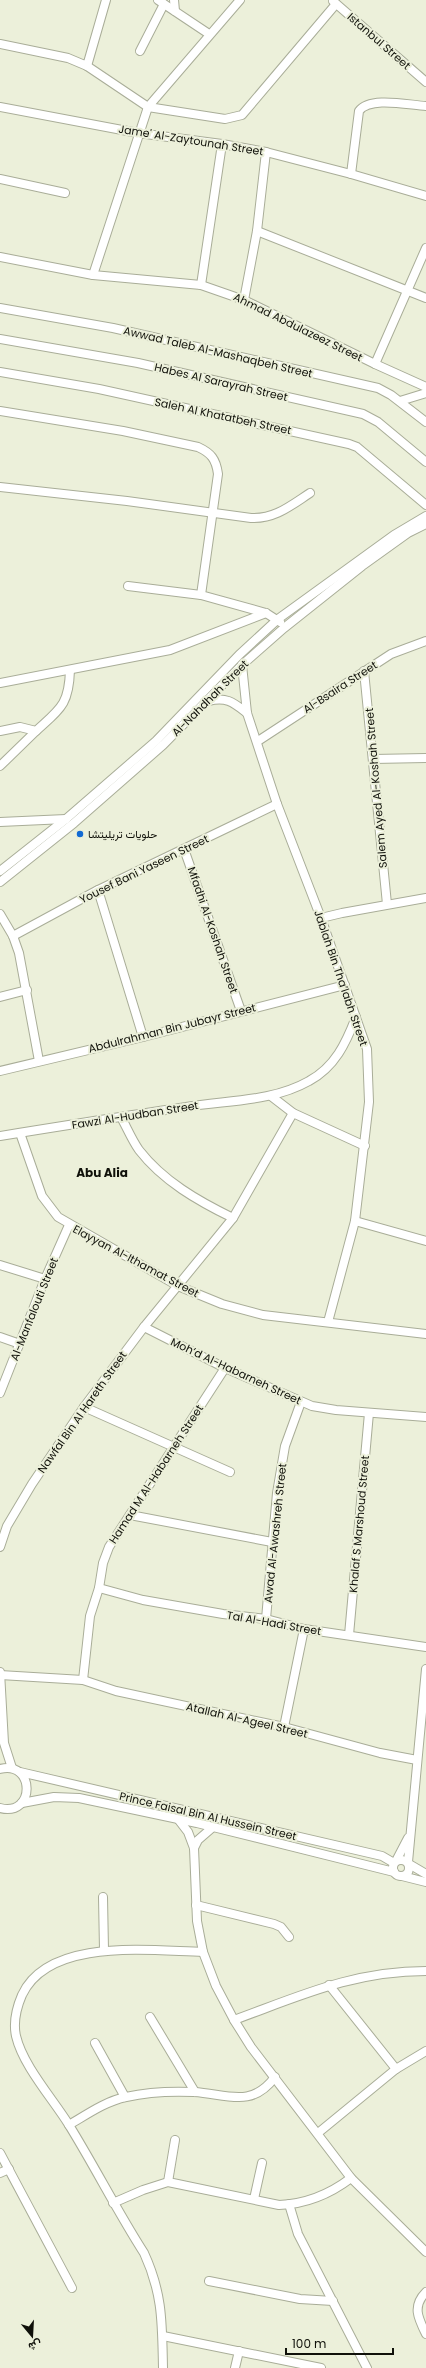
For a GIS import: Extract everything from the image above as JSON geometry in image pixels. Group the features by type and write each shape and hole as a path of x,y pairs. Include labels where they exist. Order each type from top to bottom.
{"street":[{"path":"87,66 106,0"},
{"path":"174,0 175,11"},
{"path":"93,275 138,133 148,107 209,34 240,0"},
{"path":"140,51 161,2 209,34"},
{"path":"0,44 68,58 87,66 148,107 225,119 242,115 334,2"},
{"name":"Istanbul Street","path":"334,2 426,82"},
{"path":"351,174 359,111 362,106 374,102 426,106"},
{"name":"Jame' Al-Zaytounah Street","path":"0,107 138,133 222,144 266,152 351,174 426,196"},
{"path":"200,284 222,144"},
{"path":"244,300 257,231 266,152"},
{"path":"0,179 65,193"},
{"path":"257,231 408,289 426,298"},
{"path":"375,364 426,248"},
{"name":"Ahmad Abdulazeez Street","path":"0,257 93,275 200,284 244,300 375,364 426,387"},
{"name":"Awwad Taleb Al-Mashaqbeh Street","path":"0,308 113,328 378,388 400,401 426,422"},
{"name":"Habes Al Sarayrah Street","path":"0,339 138,363 363,414 378,422 426,462"},
{"name":"Saleh Al Khatatbeh Street","path":"0,372 99,389 349,444 356,447 426,505"},
{"path":"400,401 426,393"},
{"path":"0,411 123,431 198,446 207,450 217,462 218,474 210,513 200,595"},
{"path":"0,487 127,501 210,513 266,518 278,514 310,493"},
{"name":"Al-Nahdhah Street","path":"0,871 66,819 156,741 239,655 278,619 394,535 426,516"},
{"name":"Al-Nahdhah Street","path":"0,882 74,823 163,745 242,665 284,628 386,548 426,524"},
{"path":"128,586 200,595 266,613 278,619 284,628"},
{"path":"0,683 170,650 266,613"},
{"name":"Al-Bsaira Street","path":"258,741 391,654 426,641"},
{"name":"Jablah Bin Tha’labh Street","path":"242,665 247,713 258,741 277,804 321,918 367,1049 369,1066 369,1102 355,1221 328,1322"},
{"path":"0,766 62,706 67,698 70,688 70,670"},
{"name":"Salem Ayed Al-Koshah Street","path":"364,671 387,904"},
{"path":"208,701 220,697 232,701 247,713"},
{"path":"0,731 20,727 36,731"},
{"path":"373,759 426,758"},
{"name":"Yousef Bani Yaseen Street","path":"13,936 98,890 277,804"},
{"path":"0,823 66,819"},
{"name":"Mfadhi Al-Koshah Street","path":"184,849 241,1011"},
{"path":"98,890 143,1037"},
{"path":"321,918 387,904 426,898"},
{"path":"0,914 13,936 27,990 39,1061"},
{"name":"Abdulrahman Bin Jubayr Street","path":"0,1070 143,1037 345,985"},
{"path":"0,997 27,990"},
{"name":"Fawzi Al-Hudban Street","path":"0,1136 271,1096 290,1091 324,1071 338,1056 348,1039 356,1017"},
{"path":"271,1096 293,1113 365,1146"},
{"name":"Nawfal Bin Al Hareth Street","path":"0,1547 3,1524 84,1407 144,1327 233,1218 293,1113"},
{"path":"122,1117 138,1148 161,1172 192,1196 233,1218"},
{"name":"Elayyan Al-Ithamat Street","path":"20,1133 42,1196 54,1213 69,1225 178,1286 242,1310 286,1319 328,1322 426,1334"},
{"path":"355,1221 426,1241"},
{"name":"Al-Manfalouti Street","path":"0,1393 45,1279 69,1225"},
{"path":"0,1265 45,1279"},
{"name":"Moh’d Al-Habarneh Street","path":"144,1327 225,1368 301,1402 322,1408 426,1417"},
{"path":"0,1337 20,1344"},
{"name":"Hamad M Al-Habarneh Street","path":"83,1680 90,1616 99,1588 103,1563 109,1547 225,1368"},
{"name":"Awad Al-Awashreh Street","path":"266,1619 272,1542 285,1446 301,1402"},
{"path":"84,1407 230,1472"},
{"name":"Khalaf S Marshoud Street","path":"350,1635 370,1413"},
{"path":"130,1515 272,1542"},
{"name":"Tal Al-Hadi Street","path":"99,1588 143,1600 223,1614 266,1619 304,1629 426,1647"},
{"path":"284,1727 304,1629"},
{"path":"402,1876 408,1872 408,1837 426,1669"},
{"path":"0,1674 1,1725 4,1743 12,1768 0,1769"},
{"name":"Atallah Al-Ageel Street","path":"0,1674 83,1680 116,1690 200,1710 284,1727 349,1746 416,1760"},
{"path":"0,1753 4,1743"},
{"name":"Prince Faisal Bin Al Hussein Street","path":"12,1768 20,1772 382,1856 395,1862"},
{"path":"20,1772 27,1787 22,1803"},
{"name":"Prince Faisal Bin Al Hussein Street","path":"2,1811 12,1809 22,1803 67,1797 213,1827 394,1872"},
{"path":"178,1819 188,1832 194,1848 196,1906 203,1952 216,1986 234,2020 251,2047 351,2178 426,2252"},
{"path":"194,1848 198,1840 213,1827"},
{"path":"408,1837 395,1862 394,1872 402,1876 426,1882"},
{"path":"395,1862 403,1860 426,1874"},
{"path":"102,1897 104,1950"},
{"path":"196,1906 274,1924 281,1927 289,1937"},
{"path":"163,2368 161,2305 154,2274 144,2253 113,2203 69,2125 22,2050 15,2028 15,2010 25,1988 32,1979 42,1971 57,1963 104,1950 203,1952"},
{"path":"234,2020 329,1985 376,1974 426,1971"},
{"path":"329,1985 396,2069"},
{"path":"150,2017 195,2092"},
{"path":"95,2042 125,2097"},
{"path":"318,2133 396,2069 426,2051"},
{"path":"69,2125 92,2111 125,2097 170,2092 195,2092 220,2096 253,2096 265,2089 275,2077"},
{"path":"168,2182 175,2140"},
{"path":"0,2153 72,2288"},
{"path":"254,2199 262,2163"},
{"path":"0,2173 9,2169"},
{"path":"113,2203 143,2190 168,2182 279,2205 289,2204 325,2194 351,2178"},
{"path":"289,2204 296,2230 367,2368"},
{"path":"210,2281 300,2299 333,2301"},
{"path":"426,2292 419,2299 417,2308 426,2334"},
{"path":"163,2336 321,2368"},
{"path":"235,2368 239,2351"}],"place":[{"name":"حلويات تريليتشا","path":"80,834"}],"district":[{"name":"Abu Alia","path":"102,1173"}]}
